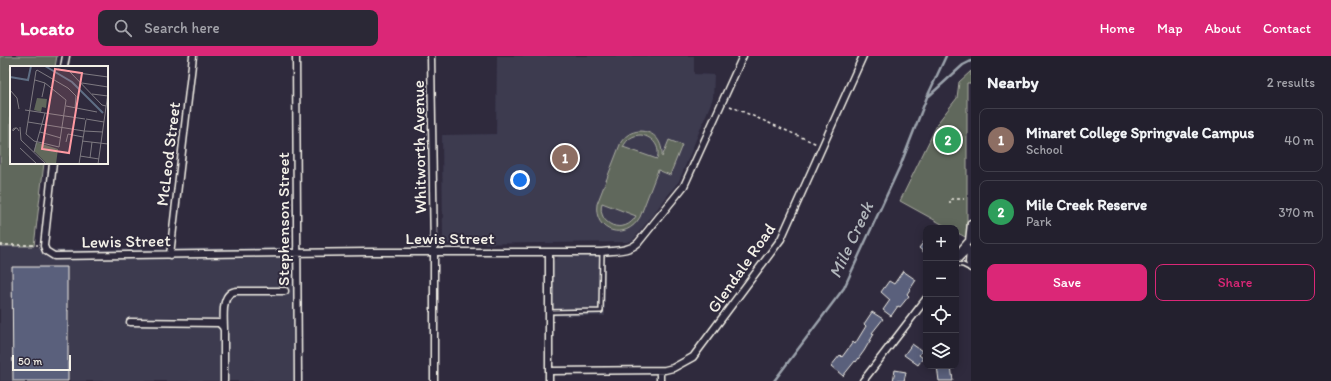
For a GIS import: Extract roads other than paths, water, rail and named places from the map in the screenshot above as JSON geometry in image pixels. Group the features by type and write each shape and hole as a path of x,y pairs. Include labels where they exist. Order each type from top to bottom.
{"street":[{"path":"64,66 66,56"},
{"name":"McLeod Street","path":"170,254 193,56"},
{"name":"Stephenson Street","path":"296,56 298,381"},
{"name":"Whitworth Avenue","path":"431,56 434,381"},
{"name":"Lewis Street","path":"54,164 44,243 46,251 51,255 57,256 367,252 602,252 624,250 633,248 638,243 684,186 743,56"},
{"name":"Glendale Road","path":"549,371 660,370 673,368 693,357 782,239 863,56"},
{"path":"971,223 969,246 969,262 971,269"},
{"path":"959,254 969,246"},
{"path":"957,261 969,246"},
{"path":"549,252 549,381"},
{"path":"224,381 225,303 229,293 232,291 285,290"},
{"path":"863,381 923,303"},
{"path":"130,322 219,323 224,330"},
{"path":"660,370 660,381"}],"lane":[{"path":"549,312 601,311 602,252"},
{"path":"959,263 971,269"}],"waterway":[{"name":"Mile Creek","path":"774,381 844,288 901,164 927,97 946,56"},
{"path":"929,96 963,65 971,61"}],"place":[{"name":"Mile Creek Reserve","path":"948,140"},
{"name":"Minaret College Springvale Campus","path":"565,158"}]}
